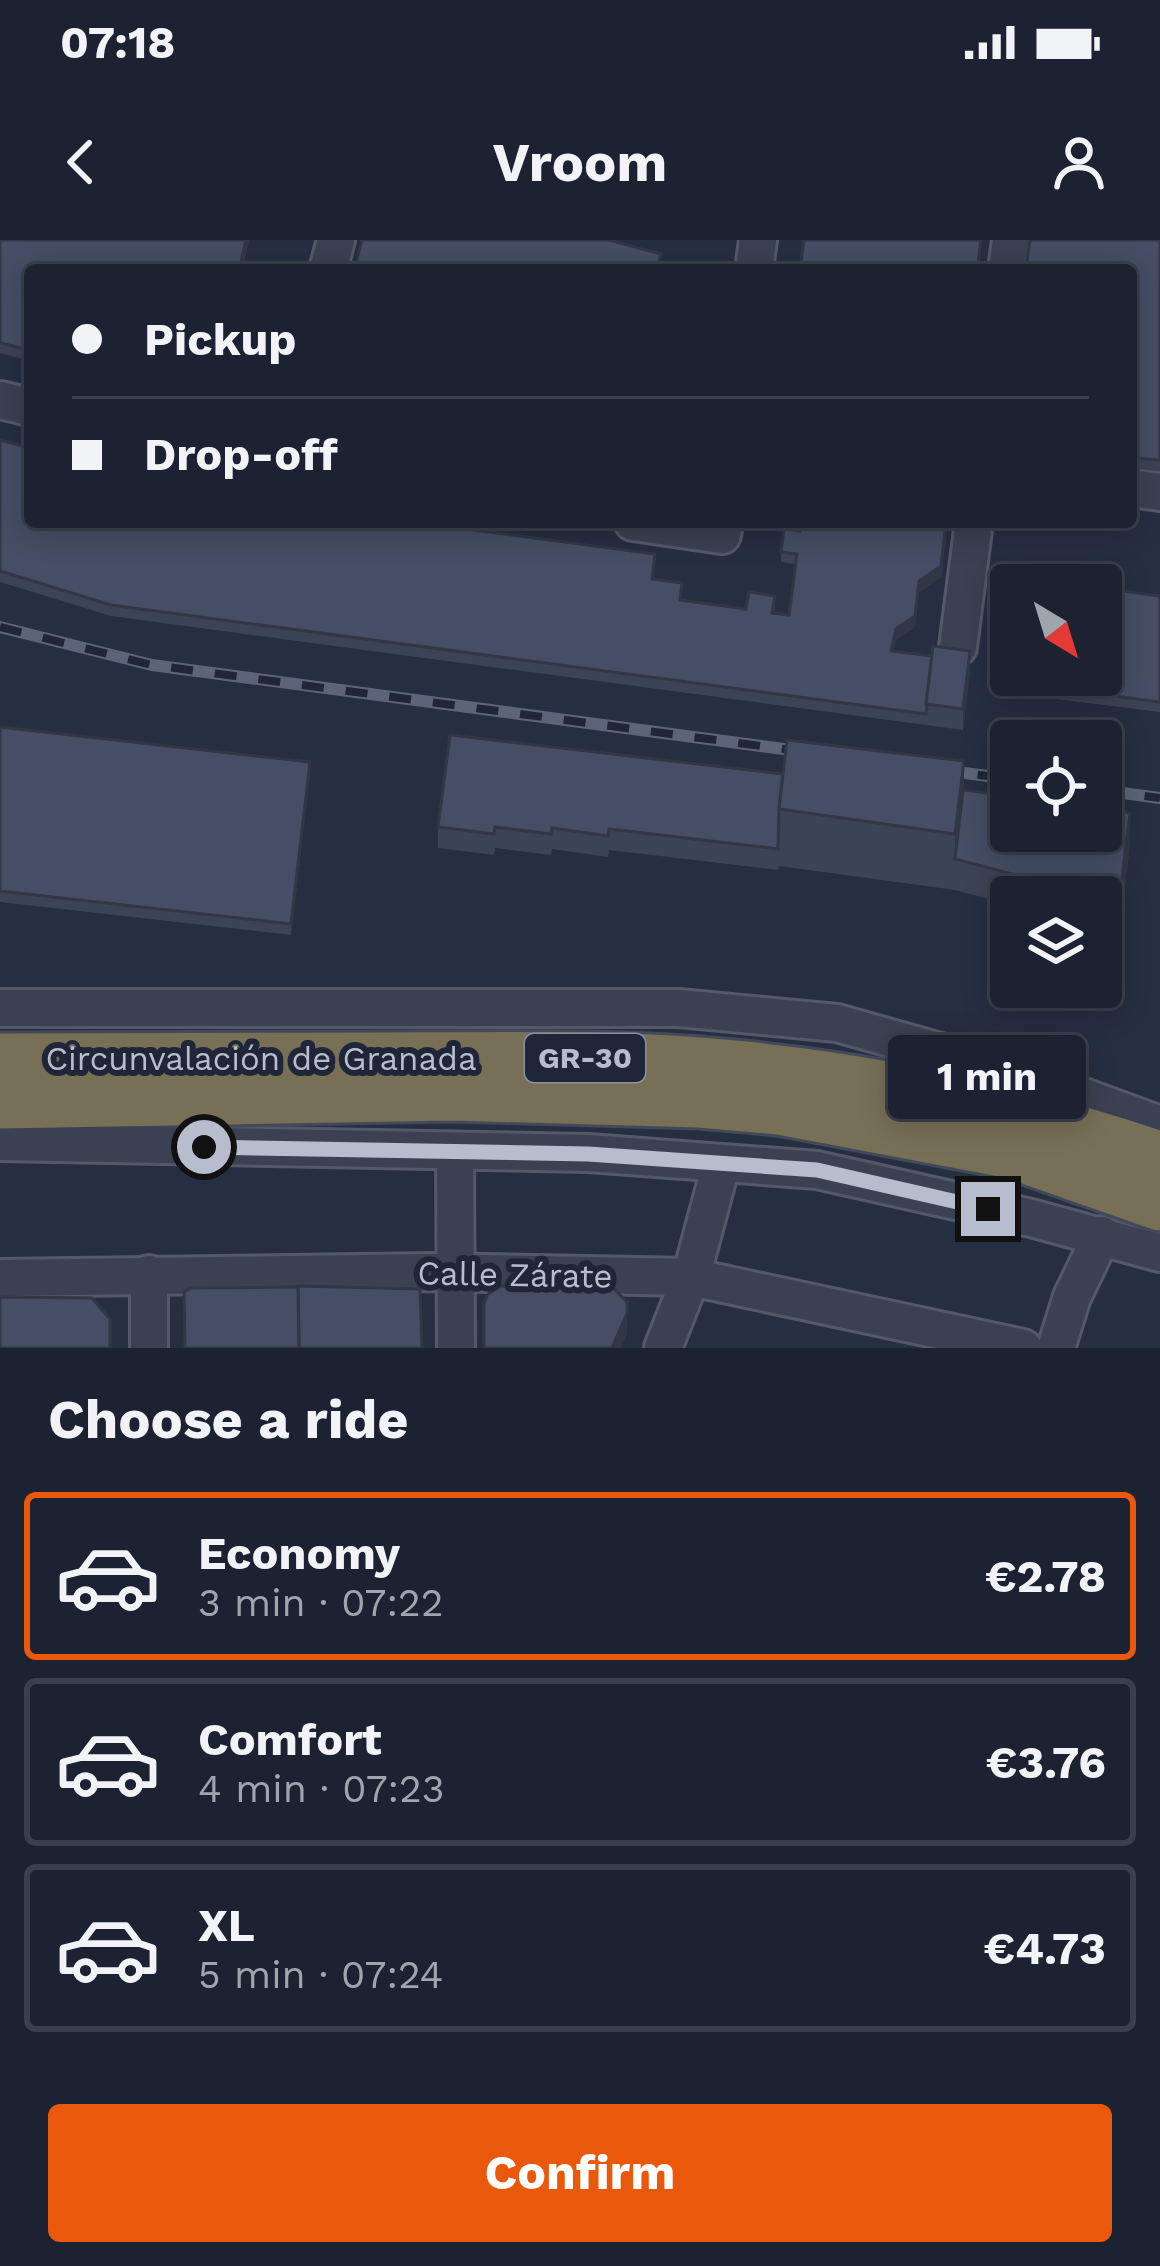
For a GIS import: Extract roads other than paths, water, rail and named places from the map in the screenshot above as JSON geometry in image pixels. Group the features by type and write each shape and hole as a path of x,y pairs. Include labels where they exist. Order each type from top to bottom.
{"highway":[{"name":"Circunvalación de Granada","path":"0,1059 625,1058 760,1069 956,1100 1160,1157"},
{"name":"Circunvalación de Granada","path":"0,1103 452,1095 779,1108 1012,1153 1160,1205"}],"street":[{"path":"958,647 973,528"},
{"path":"0,1008 680,1008 837,1023 1029,1078 1160,1124"},
{"path":"0,1142 588,1154 817,1170 1102,1235 1160,1253"},
{"path":"455,1151 456,1348"},
{"path":"663,1348 691,1277 721,1165"},
{"path":"1031,1218 1055,1245 1072,1297"},
{"path":"1056,1348 1072,1297 1102,1235"},
{"name":"Calle Zárate","path":"0,1278 455,1272 691,1277 1023,1348"},
{"path":"148,1274 149,1348"}],"railway":[{"path":"0,627 152,665 821,754"},
{"path":"934,769 990,776"},
{"path":"1122,793 1160,798"}]}
